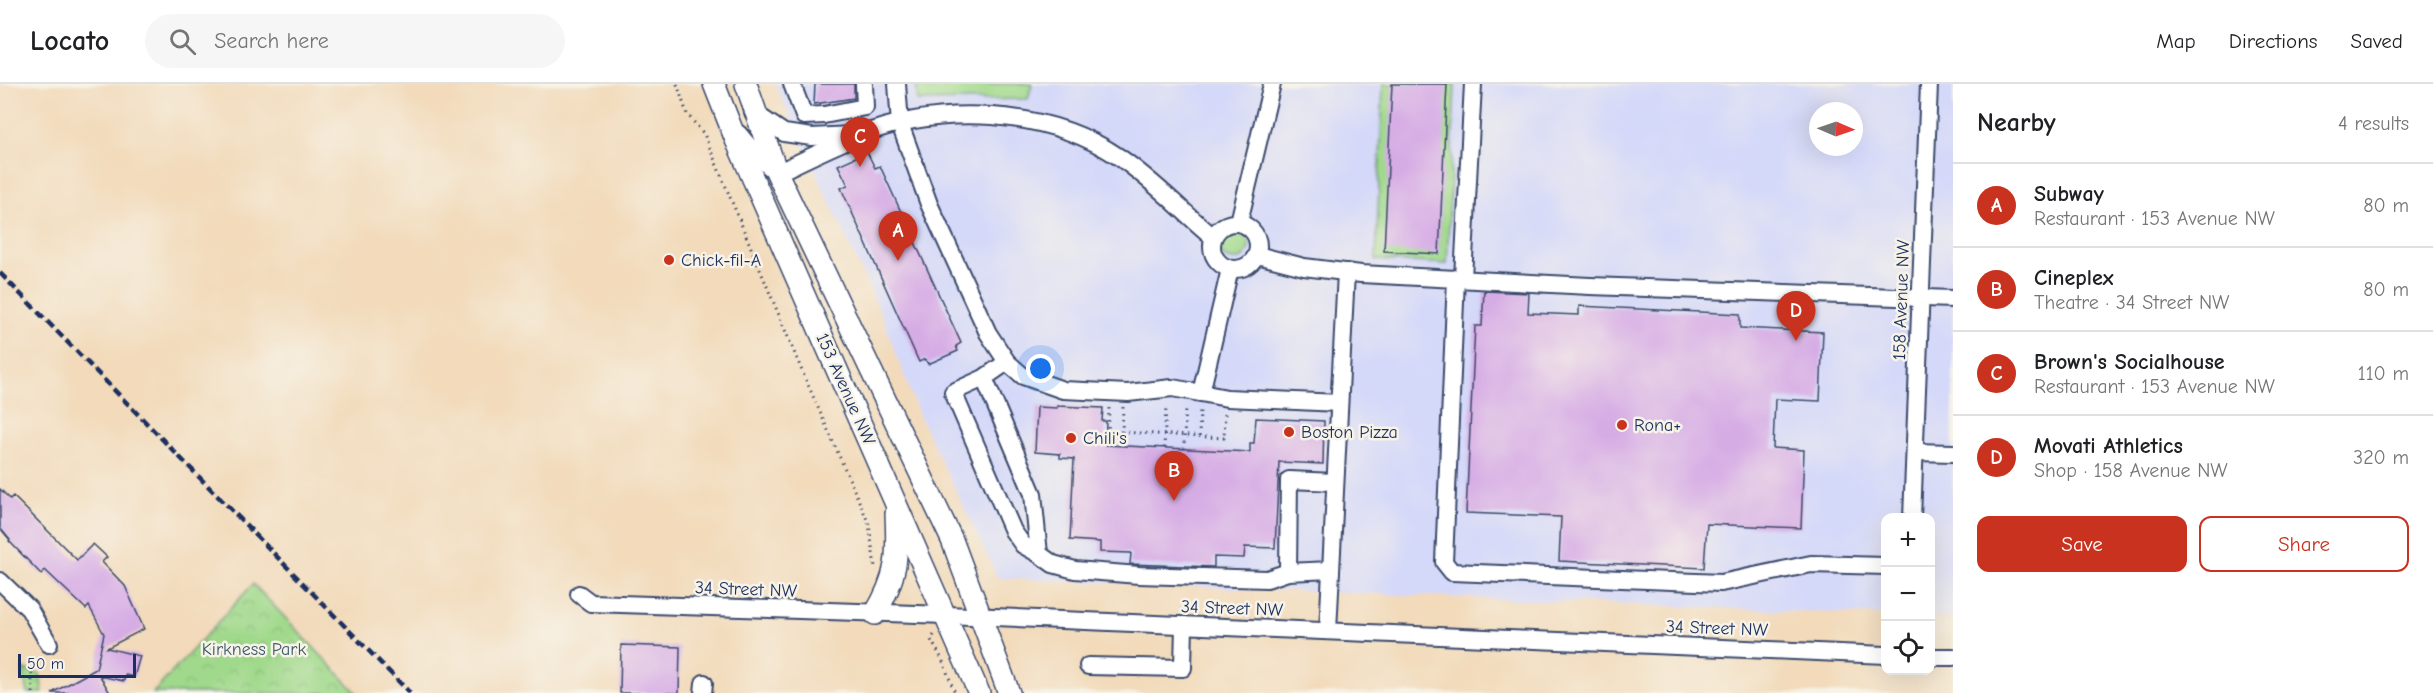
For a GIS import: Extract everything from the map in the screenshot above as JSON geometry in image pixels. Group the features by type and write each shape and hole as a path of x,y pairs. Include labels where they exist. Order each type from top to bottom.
{"main road":[{"name":"153 Avenue NW","path":"714,84 895,500 940,624 979,693"},
{"name":"153 Avenue NW","path":"746,84 753,112 777,173 952,540 1008,693"},
{"path":"875,614 888,592 894,574 897,544 895,500"}],"street":[{"path":"792,84 804,116 824,115 865,106 864,84"},
{"path":"897,84 900,124 929,204 988,333 1007,362 1023,376 1063,390 1128,393 1172,388 1200,400 1227,398 1339,403"},
{"path":"1239,222 1272,84"},
{"path":"1473,84 1444,562 1452,572 1721,583 1811,564 1881,567"},
{"name":"158 Avenue NW","path":"1912,513 1929,84"},
{"path":"753,112 784,133 812,137 861,134"},
{"path":"726,116 746,144 777,173 861,134 900,124 950,116 1008,116 1062,130 1118,156 1213,237"},
{"path":"1239,222 1253,231 1259,247 1257,255 1245,267 1230,269 1216,260 1213,252 1213,237 1225,224 1239,222"},
{"path":"1257,255 1304,267 1346,272 1590,286 1953,299"},
{"path":"1200,400 1230,269"},
{"path":"1328,631 1346,272"},
{"path":"1007,362 984,378 953,392 1013,531 1023,545 1053,564 1074,570 1139,575 1267,579 1288,572 1331,570"},
{"path":"984,378 1033,494 1039,554"},
{"path":"1915,452 1953,453"},
{"path":"1288,572 1289,480 1335,482"},
{"path":"0,581 29,609 49,644"},
{"name":"34 Street NW","path":"579,594 591,603 875,614 940,624 980,616 1881,655"},
{"path":"1088,666 1183,668 1184,625"},
{"path":"1935,657 1953,657"}],"path":[{"path":"677,84 687,114 704,134 802,371 869,524 874,565 879,572"},
{"path":"1200,400 1200,437"},
{"path":"1109,404 1107,430 1224,438 1225,408"},
{"path":"1122,432 1123,404"},
{"path":"1164,448 1166,406"},
{"path":"1184,449 1185,407"},
{"path":"940,624 931,640 942,659 955,693"},
{"path":"33,693 31,669 49,644"}],"shaded area":[{"path":"775,84 1953,84 1953,618 1935,617 1935,513 1881,513 1881,615 998,578 919,415 880,311"}],"green space":[{"path":"916,84 1032,84 1028,99 918,101"},
{"path":"1383,84 1455,84 1447,264 1376,260"},
{"path":"1234,230 1244,235 1249,245 1244,255 1234,260 1224,255 1219,245 1224,235"},
{"name":"Kirkness Park","path":"253,584 357,693 153,693"},
{"path":"23,669 40,674 43,693 28,693"}],"building":[{"path":"815,84 854,84 854,98 814,104"},
{"path":"1392,84 1447,84 1439,254 1384,251"},
{"path":"867,152 875,168 880,166 961,343 956,346 958,351 928,364 925,359 919,362 841,188 848,185 838,165"},
{"name":"Rona+","path":"1484,291 1529,293 1528,313 1579,315 1579,306 1740,314 1740,328 1823,332 1820,401 1775,399 1773,448 1804,450 1801,528 1707,524 1704,568 1559,561 1561,517 1466,513 1475,326 1482,326"},
{"path":"1057,406 1103,408 1102,421 1106,421 1105,445 1250,452 1250,443 1254,443 1256,418 1324,421 1323,464 1279,462 1275,548 1245,547 1244,558 1214,557 1214,567 1130,564 1131,553 1100,552 1100,542 1070,540 1074,459 1060,458 1060,454 1035,452 1037,407 1057,408"},
{"path":"0,489 10,499 13,496 77,560 93,544 107,557 102,562 125,586 144,629 107,648 140,656 134,677 125,675 124,681 100,676 110,693 52,693 96,669 104,634 89,606 86,609 45,570 41,574 9,541 0,528"},
{"path":"621,645 680,647 679,693 620,693"}],"railway":[{"path":"0,273 410,693"}],"place":[{"name":"Brown's Socialhouse","path":"860,167"},
{"name":"Chick-fil-A","path":"669,260"},
{"name":"Subway","path":"898,261"},
{"name":"Movati Athletics","path":"1796,341"},
{"name":"Rona+","path":"1622,425"},
{"name":"Boston Pizza","path":"1289,432"},
{"name":"Chili's","path":"1071,438"},
{"name":"Cineplex","path":"1174,501"}]}
